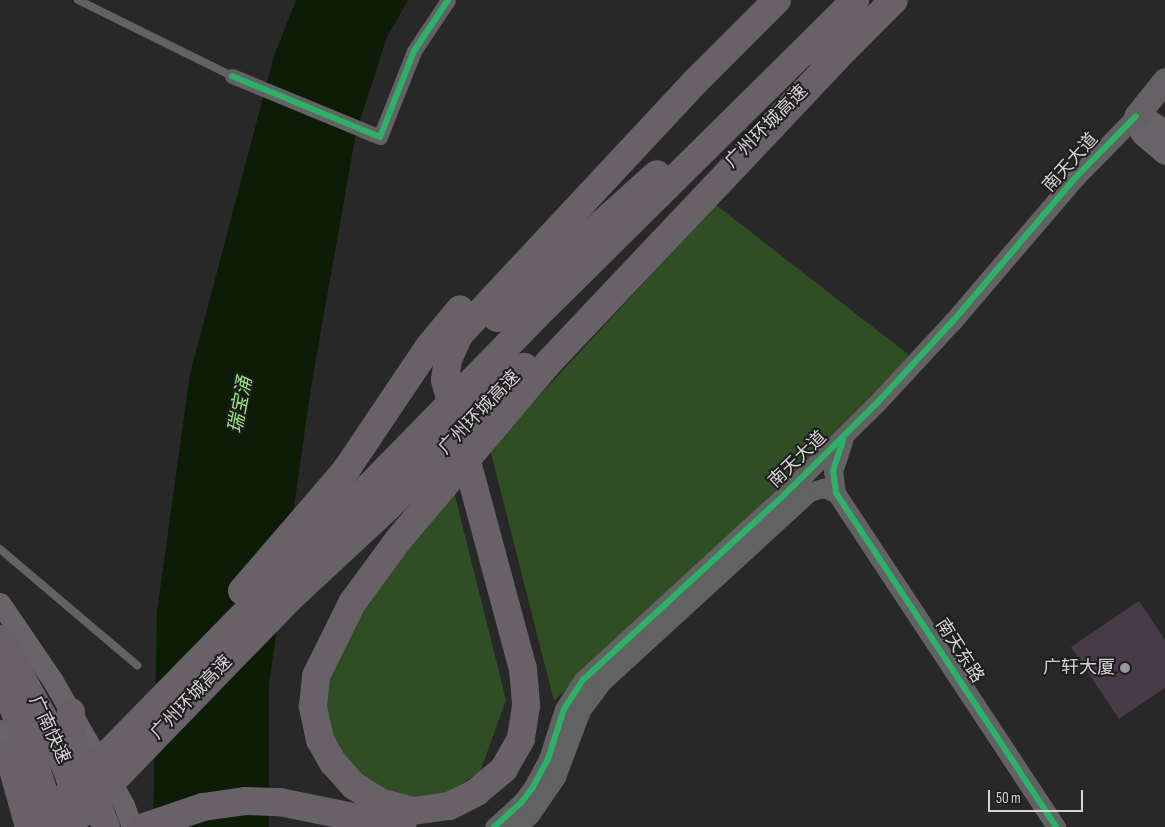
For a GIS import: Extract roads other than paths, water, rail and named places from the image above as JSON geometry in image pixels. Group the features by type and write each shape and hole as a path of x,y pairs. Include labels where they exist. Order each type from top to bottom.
{"highway":[{"path":"30,827 313,511 400,394 428,348 508,258 694,82 777,0"},
{"name":"广州环城高速","path":"36,827 536,316 856,0"},
{"path":"431,827 460,819 485,808 510,790 531,752 540,716 535,652 462,379 463,366 469,351 488,326 616,209 870,0"},
{"name":"广州环城高速","path":"68,827 288,599 387,508 507,384 894,0"},
{"path":"390,818 354,786 333,763 320,740 312,706 316,676 327,648 352,603 399,539 551,360 836,58"},
{"path":"1136,116 1165,80"},
{"path":"144,827 203,807 245,802 280,802 390,818 413,811 449,806 477,792 504,769 521,739 525,714 523,669 445,380 448,360 459,334 694,82"},
{"name":"广南快速","path":"0,639 53,735 88,827"},
{"name":"广南快速","path":"0,675 31,752 55,827"},
{"path":"71,712 72,740 106,827"},
{"path":"4,742 30,827"}],"main road":[{"path":"1165,130 1142,115 1136,116 1141,134 1165,154"},
{"path":"0,602 71,712 124,805 132,827"},
{"path":"4,742 17,827"}],"street":[{"path":"232,76 380,137 414,51 448,0"},
{"name":"南天大道","path":"494,827 522,803 534,787 548,759 564,709 583,680 847,433 953,321 1077,176 1136,116"},
{"path":"836,493 833,470 847,433"},
{"name":"南天大道","path":"517,827 530,815 556,777 581,710 602,682 809,492 823,488 836,493"},
{"name":"南天东路","path":"836,493 1056,827"}],"lane":[{"path":"78,0 232,76"},
{"path":"0,549 137,665"}],"water":[{"name":"瑞宝涌","path":"296,0 408,0 387,37 356,133 311,387 269,684 269,827 153,827 157,611 190,374 274,56"}],"place":[{"name":"广轩大厦","path":"1125,668"}]}
